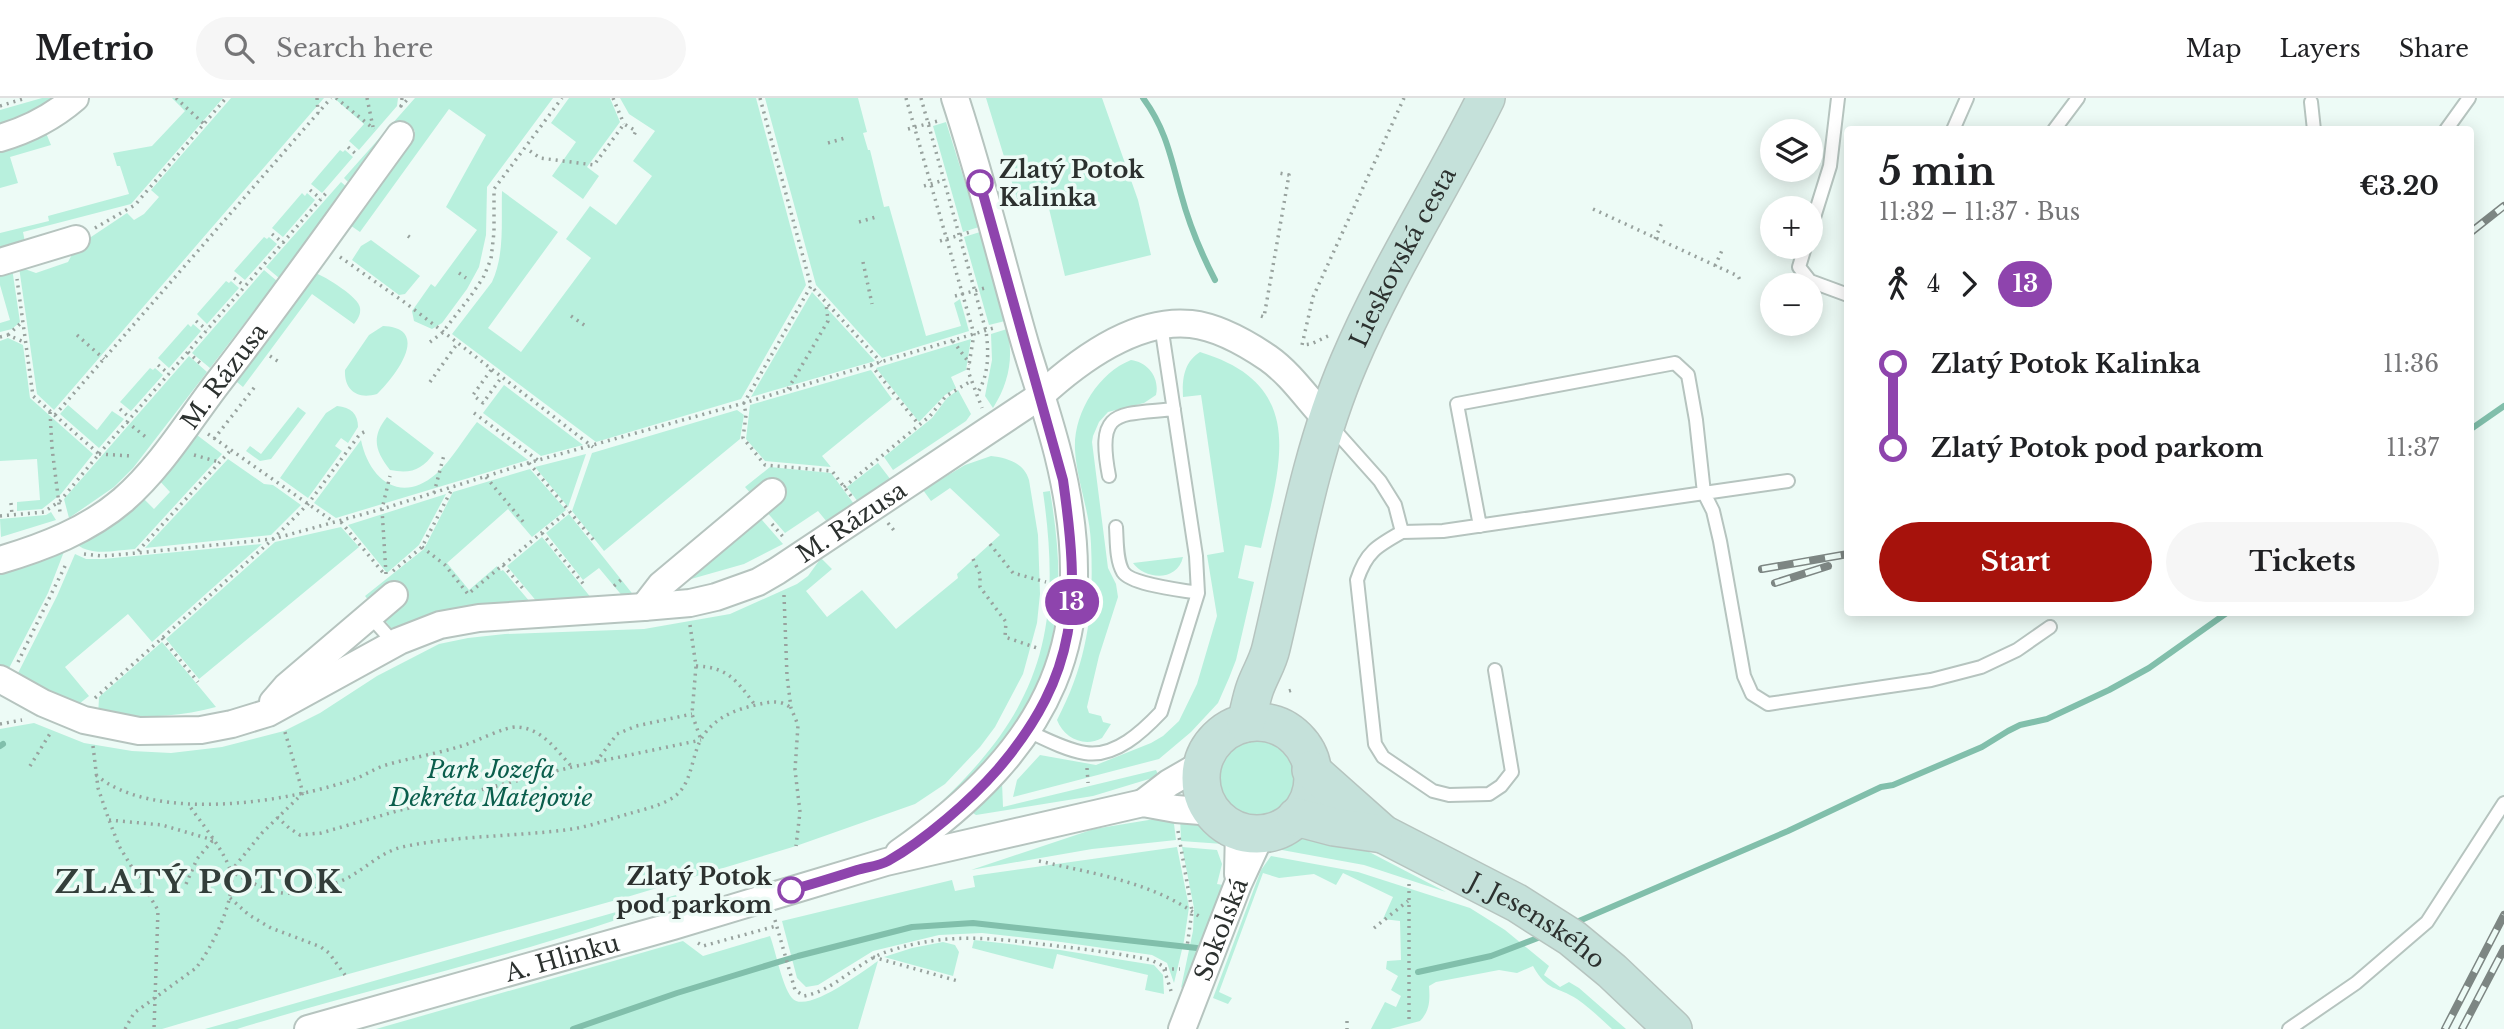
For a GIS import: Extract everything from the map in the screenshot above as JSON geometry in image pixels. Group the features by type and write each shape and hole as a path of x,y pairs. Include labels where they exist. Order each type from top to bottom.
{"street":[{"path":"0,138 31,128 75,98"},
{"path":"886,862 939,825 976,792 1028,731 1046,701 1058,672 1068,633 1072,597 1070,515 1058,453 954,98"},
{"name":"Lieskovská cesta","path":"1246,723 1254,690 1270,653 1306,496 1327,420 1348,363 1379,295 1486,98"},
{"name":"M. Rázusa","path":"0,560 41,547 88,524 123,500 161,458 391,128"},
{"path":"7,260 76,239"},
{"path":"1040,396 1070,368 1129,336 1161,326 1192,324 1237,339 1280,368 1327,420"},
{"name":"M. Rázusa","path":"8,672 43,703 84,720 139,731 201,730 276,720 394,643 440,625 460,620 690,603 758,582 1040,396"},
{"path":"644,607 661,584 764,499"},
{"path":"276,720 276,696 370,616 390,586"},
{"name":"Lieskovská cesta","path":"1270,653 1287,731 1304,749 1311,770"},
{"path":"1238,825 1202,794 1202,764 1208,749 1220,737 1246,723 1270,724 1287,731"},
{"path":"1143,803 1169,783 1202,764"},
{"path":"1143,803 1238,825 1283,826 1304,809 1313,784 1311,770"},
{"name":"J. Jesenského","path":"1311,770 1383,834 1572,937 1673,1029"},
{"name":"A. Hlinku","path":"308,1029 673,926 886,862 1143,803"},
{"name":"J. Jesenského","path":"1296,817 1334,827 1383,834"},
{"name":"Sokolská","path":"1182,1029 1237,884 1238,825"}],"lane":[{"path":"1821,196 1830,166 1838,98"},
{"path":"1955,126 1967,98"},
{"path":"2057,126 2078,98"},
{"path":"2449,126 2469,98"},
{"path":"2310,99 2313,126"},
{"path":"1801,259 1799,267 1810,281 1844,294"},
{"path":"1028,731 1086,754 1111,751 1147,726 1161,712 1198,593 1196,556 1161,326"},
{"path":"1480,526 1457,404 1675,363 1688,375 1704,493 1713,511 1744,676 1752,694 1768,704 1931,680 1981,667 2017,650 2050,627"},
{"path":"1109,476 1104,435 1114,418 1122,414 1174,409"},
{"path":"1327,420 1380,481 1395,505 1402,532"},
{"path":"1495,670 1512,772 1501,786 1489,794 1449,795 1433,792 1383,757 1375,744 1357,580 1363,561 1378,545 1402,532 1443,531 1788,481"},
{"path":"1116,527 1120,564 1128,577 1198,593"},
{"path":"370,616 394,643"},
{"path":"2289,1029 2356,984 2427,922 2504,803"}],"path":[{"path":"0,106 26,98"},
{"path":"176,98 204,124"},
{"path":"76,239 135,205 226,98"},
{"path":"317,98 318,113"},
{"path":"55,415 331,98"},
{"path":"336,98 374,129 391,128 402,98"},
{"path":"367,98 374,129"},
{"path":"401,106 409,98"},
{"path":"430,342 442,333 483,278 491,259 494,189 562,98"},
{"path":"614,98 624,124 636,131 634,135"},
{"path":"760,98 811,286 881,362"},
{"path":"906,98 974,334 968,371"},
{"path":"921,98 988,330 986,374 976,395"},
{"path":"1333,333 1321,341 1302,345 1313,297 1404,98"},
{"path":"530,151 540,158 594,165 624,124"},
{"path":"908,129 928,124"},
{"path":"828,143 845,138"},
{"path":"348,147 359,156 352,163"},
{"path":"1261,316 1264,317 1289,175 1279,173"},
{"path":"924,186 944,180"},
{"path":"0,516 44,512 60,501 333,185"},
{"path":"310,190 321,199"},
{"path":"1593,209 1738,276 1740,280"},
{"path":"859,222 876,217"},
{"path":"1655,239 1663,220"},
{"path":"272,234 283,243"},
{"path":"940,241 959,235"},
{"path":"1715,266 1723,248"},
{"path":"334,253 407,303 442,333 593,447"},
{"path":"7,260 23,322 33,396 99,454 161,458"},
{"path":"863,262 872,304"},
{"path":"263,266 270,273"},
{"path":"459,273 467,278"},
{"path":"234,278 245,286"},
{"path":"811,286 744,403 746,415 743,438 765,465 832,471 844,487 930,416 946,396 971,380"},
{"path":"955,296 975,291"},
{"path":"788,390 828,321 826,301"},
{"path":"571,316 587,327"},
{"path":"196,321 207,330"},
{"path":"0,337 8,335 23,322"},
{"path":"79,552 102,556 273,539 988,330"},
{"path":"8,335 26,343"},
{"path":"78,335 104,359"},
{"path":"953,341 970,364"},
{"path":"430,382 457,344"},
{"path":"270,356 279,362"},
{"path":"158,365 169,374"},
{"path":"871,365 919,425"},
{"path":"491,370 473,395 483,403 502,378"},
{"path":"257,384 215,439 334,522"},
{"path":"120,409 130,418"},
{"path":"50,411 51,448 61,518"},
{"path":"474,413 539,461"},
{"path":"94,699 273,539 308,504 360,434 366,431"},
{"path":"137,553 230,451"},
{"path":"434,493 444,455"},
{"path":"879,458 883,464"},
{"path":"528,463 595,542"},
{"path":"390,476 382,509 390,586"},
{"path":"486,477 525,524"},
{"path":"390,586 422,547 453,487"},
{"path":"764,499 801,556"},
{"path":"11,503 12,515"},
{"path":"422,547 444,565 468,594 569,511"},
{"path":"340,521 390,586"},
{"path":"886,522 896,533"},
{"path":"542,533 604,610"},
{"path":"990,544 1013,573 1046,582"},
{"path":"8,672 68,559"},
{"path":"973,559 980,574 980,587 1006,622 1005,636 1037,648"},
{"path":"503,565 518,583"},
{"path":"618,582 623,578"},
{"path":"784,604 787,676 791,708 798,725 795,770 800,812 796,846"},
{"path":"689,618 696,666 692,714 701,740"},
{"path":"162,638 198,682"},
{"path":"696,666 724,671 755,705"},
{"path":"188,804 231,872 244,880 287,894 322,888 351,876 377,858 400,848 480,836 574,829 666,802 677,796 686,784 701,740 723,715 755,705 781,702 791,708"},
{"path":"596,762 617,734 636,726 692,714"},
{"path":"0,724 31,718"},
{"path":"276,720 303,793"},
{"path":"30,766 54,727"},
{"path":"96,775 109,786 134,796 188,804 227,803 303,793 359,778 384,765 461,746 510,727 528,729 547,739 572,767"},
{"path":"277,817 300,835 321,834 397,811 572,767 701,740"},
{"path":"93,741 96,775 109,820 119,846 158,910 153,1029"},
{"path":"125,1029 134,1013 196,968 211,946 230,898 231,872 277,817 303,793"},
{"path":"109,820 162,825 213,840"},
{"path":"186,884 197,859 213,840"},
{"path":"1179,843 1192,911 1189,934"},
{"path":"1039,861 1155,890 1192,911"},
{"path":"1409,884 1409,1024"},
{"path":"230,898 249,915 271,928 321,947 329,953 345,975"},
{"path":"1374,928 1409,900"},
{"path":"703,946 776,926 792,982 798,994 810,995 873,957 897,948 938,939 982,937 1158,962 1165,969 1172,1000"},
{"path":"873,957 958,982"},
{"path":"1165,969 1182,969"},
{"path":"1347,1021 1347,1029"}],"green space":[{"path":"42,98 56,98 42,109 3,124 0,122 0,110"},
{"path":"172,98 223,98 131,204 23,232 25,242 0,248 0,233 49,221 48,216 129,194 113,153 152,146 185,111"},
{"path":"231,98 324,98 54,410 37,394 19,267 36,273 68,262 76,247 127,213 134,220 144,214 159,197 151,190"},
{"path":"334,98 398,98 397,106 359,150 349,141 364,124"},
{"path":"415,98 553,98 487,187 486,235 479,267 467,289 442,323 432,329 414,321 412,311 431,284 435,287 477,230 446,207 486,135 449,109 360,232 347,223 415,131 400,121 351,185 344,178"},
{"path":"569,98 610,98 620,122 587,167 599,176 583,199 552,176 576,142 551,123"},
{"path":"620,98 756,98 806,285 741,399 596,442 452,334 492,282 496,271 502,237 502,191 558,232 488,328 521,352 591,258 566,239 590,206 616,225 652,176 633,161 655,131 629,114"},
{"path":"765,98 858,98 867,132 863,133 884,207 889,206 926,336 961,326 954,303 960,299 969,331 882,358 816,285"},
{"path":"986,98 1102,98 1138,200 1151,255 1065,276 1046,196 1018,202"},
{"path":"946,122 979,227 963,232 933,126"},
{"path":"46,133 51,145 10,157 18,183 0,188 0,150"},
{"path":"340,150 345,150 353,157 322,193 311,184"},
{"path":"341,182 348,188 279,278 266,267"},
{"path":"302,193 305,196 307,193 315,200 283,237 272,228"},
{"path":"980,232 1005,321 989,325 964,237"},
{"path":"264,237 269,237 277,244 245,280 234,271"},
{"path":"371,240 420,276 405,294 399,295 352,260 361,246"},
{"path":"12,268 20,322 12,329 0,332 0,323 10,320 0,285 0,271"},
{"path":"264,270 277,281 210,368 192,353"},
{"path":"315,273 348,293 358,304 360,313 354,324 312,294 243,387 232,378"},
{"path":"226,281 231,281 239,288 207,324 197,314"},
{"path":"812,292 875,361 751,397"},
{"path":"188,324 191,327 193,324 201,331 169,368 158,358"},
{"path":"383,326 398,329 406,335 408,344 405,355 400,366 377,394 363,396 349,388 345,370 369,335"},
{"path":"1007,329 1009,370 993,408 985,396 992,360 991,334"},
{"path":"8,338 23,345 30,398 93,454 61,494 42,509 17,511 17,502 40,500 37,459 0,461 0,341"},
{"path":"971,339 966,370 951,377 956,388 945,395 919,422 876,368"},
{"path":"1200,352 1235,366 1258,385 1272,406 1278,431 1279,458 1275,487 1261,548 1245,545 1238,578 1254,582 1236,660 1229,678 1218,703 1191,732 1159,759 1013,797 1017,780 1040,755 1096,765 1163,736 1179,721 1197,684 1217,616 1207,555 1224,552 1201,395 1183,397 1185,372 1190,361"},
{"path":"189,356 207,372 133,468 114,487 69,518 64,499"},
{"path":"1131,360 1143,364 1151,372 1156,383 1156,395 1144,403 1108,412 1099,422 1092,442 1108,568 1116,584 1118,597 1099,656 1087,707 1089,713 1101,716 1103,722 1111,724 1102,738 1088,742 1075,740 1064,732 1057,720 1076,677 1090,613 1090,532 1076,462 1075,436 1083,409 1098,385 1108,374"},
{"path":"150,368 155,368 163,375 131,411 120,402"},
{"path":"871,370 892,399 822,456 831,467 765,461 746,439 750,405"},
{"path":"504,385 583,445 541,456 483,413"},
{"path":"958,390 971,414 966,421 893,470 884,457 932,418 947,398"},
{"path":"68,405 97,430 112,411 124,419 99,448 60,414"},
{"path":"337,406 353,412 358,427 348,443 341,438 335,446 342,451 308,498 280,478 326,413"},
{"path":"298,407 306,413 271,459 260,461 246,451 250,446 261,454"},
{"path":"737,410 744,415 740,439 604,551 572,511 592,453"},
{"path":"387,417 434,453 420,467 410,471 397,471 390,470 385,463 378,450 377,438"},
{"path":"477,422 528,460 336,518 314,503 361,440 371,466 379,476 399,487 410,487 423,483 436,474 453,456"},
{"path":"193,432 222,454 135,549 86,550 73,541 141,496 154,509 170,492 157,478"},
{"path":"586,454 568,507 535,467"},
{"name":"Park Jozefa Dekréta Matejovie","path":"991,456 1019,465 1029,480 1038,535 1040,594 1037,623 1023,674 995,727 945,784 915,804 796,846 627,897 162,1029 0,1029 0,729 34,723 84,743 132,751 171,753 222,747 284,731 320,713 377,676 439,644 505,634 644,629 730,614 797,584 808,576 821,558 832,569 806,591 827,617 862,590 896,629 958,578 957,574 1000,535 950,488 931,501 923,490 965,465"},
{"path":"228,459 301,505 271,535 145,548"},
{"path":"878,463 891,480 858,502 847,487"},
{"path":"770,467 831,473 854,504 827,522 818,511 785,533 745,487"},
{"path":"530,469 566,510 532,537 508,509 447,563 469,590 497,566 536,609 395,633 365,596 424,549 453,492"},
{"path":"1050,491 1058,555 1058,585 1051,643 1042,671 1030,700 997,751 970,781 938,805 973,770 1001,735 1022,700 1037,664 1046,626 1050,586 1043,492"},
{"path":"446,494 419,545 387,573 348,525"},
{"path":"51,512 56,520 1,537 0,519 46,515"},
{"path":"756,513 783,544 744,564 670,585"},
{"path":"569,514 635,597 624,598 599,568 583,580 546,533"},
{"path":"341,527 359,547 199,679 166,639 275,542"},
{"path":"542,537 596,604 543,609 507,566"},
{"path":"262,544 152,642 128,614 65,667 89,696 74,708 15,679 75,554 86,559 103,559"},
{"path":"65,549 48,593 6,674 0,670 0,569"},
{"path":"1183,557 1174,571 1160,576 1145,572 1133,563"},
{"path":"162,642 216,707 172,715 98,717 99,697"},
{"path":"1256,740 1270,743 1283,751 1291,764 1294,778 1291,792 1283,805 1270,813 1256,816 1242,813 1229,805 1221,792 1218,778 1221,764 1229,751 1242,743"},
{"path":"1156,770 1159,776 1093,796 976,815 973,813 974,808 1002,782 1003,807"},
{"path":"1173,816 1176,840 1092,849 971,870 1094,829"},
{"path":"1180,816 1205,825 1223,844 1181,841"},
{"path":"1303,836 1350,842 1446,892 1364,865 1271,848"},
{"path":"1177,847 1189,907 1174,983 1167,963 1152,955 982,933 939,935 873,951 818,985 806,987 797,978 782,921 952,880 955,891 975,887 973,876"},
{"path":"1182,847 1217,850 1222,864 1217,884 1223,885 1193,969 1181,988 1193,931 1194,908"},
{"path":"1271,856 1358,872 1470,908 1505,930 1549,966 1544,975 1560,987 1569,982 1579,988 1626,1029 1612,1029 1577,999 1548,984 1533,966 1517,973 1499,970 1436,982 1429,986 1429,1005 1420,1021 1390,1029 1371,1029 1385,1002 1396,1007 1401,996 1391,990 1398,976 1386,969 1387,961 1401,960 1400,921 1383,919 1393,897 1343,873 1336,885 1314,874 1279,878 1263,873 1219,992 1232,998 1228,1004 1213,998 1261,870"},
{"path":"676,895 677,898 623,918 513,952 237,1029 205,1029"},
{"path":"770,936 788,993 799,1002 809,1001 835,990 878,961 858,1029 376,1029 683,941 703,956"},
{"path":"974,940 1154,965 1163,975 1164,994 1145,990 1148,975 1057,954 1053,969 972,948"},
{"path":"943,942 955,945 959,952 953,976 884,957 912,948"}],"waterway":[{"path":"1143,98 1162,133 1184,205 1215,280"},
{"path":"2474,427 2504,406"},
{"path":"1572,924 1788,831 1881,787 1893,785 1982,747 2020,725 2047,719 2109,690 2149,668 2222,616"},
{"path":"573,1029 677,993 798,956 912,927 973,923 1197,948"},
{"path":"1418,972 1491,956 1543,936"}],"railway":[{"path":"2474,230 2504,206"},
{"path":"1762,569 1844,555"},
{"path":"1775,583 1828,566"},
{"path":"2445,1029 2504,915"},
{"path":"2462,1029 2504,949"}],"bus line":[{"name":"13","path":"791,890 886,862 960,807 988,781 1028,731 1046,701 1064,653 1072,597 1070,515 1058,453 980,183"}],"place":[{"name":"Zlatý Potok Kalinka","path":"980,183"},
{"name":"Zlatý Potok pod parkom","path":"791,890"}],"district":[{"name":"ZLATÝ POTOK","path":"199,882"}]}
